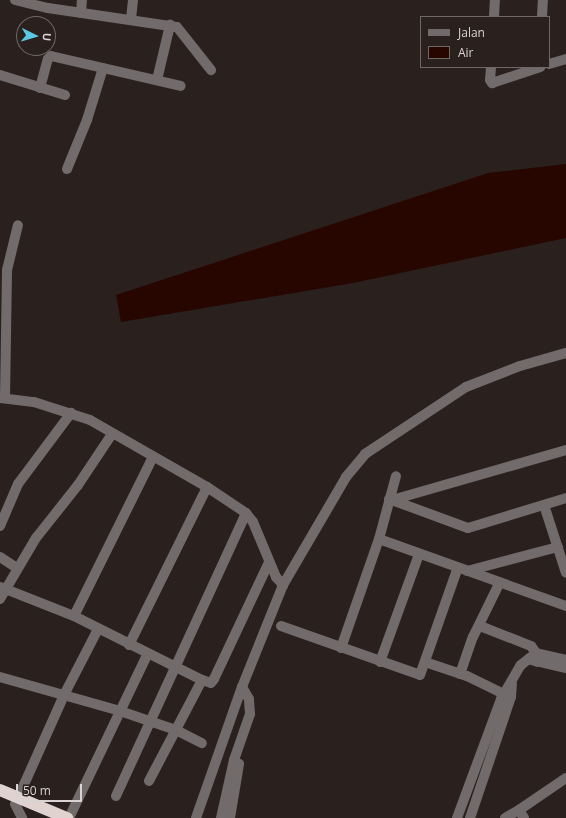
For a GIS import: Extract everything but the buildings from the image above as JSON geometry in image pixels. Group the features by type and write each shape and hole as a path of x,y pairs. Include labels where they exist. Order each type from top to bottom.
{"highway":[{"path":"0,790 48,818"},
{"path":"0,798 17,801 68,818"}],"street":[{"path":"15,0 49,4 81,12 170,25 182,32 211,70"},
{"path":"81,12 82,0"},
{"path":"132,19 133,0"},
{"path":"494,0 494,16"},
{"path":"542,16 543,0"},
{"path":"157,80 170,25"},
{"path":"40,88 49,56 181,86"},
{"path":"550,64 566,59"},
{"path":"67,169 87,120 103,68"},
{"path":"491,68 492,83 536,68"},
{"path":"0,75 65,95"},
{"path":"18,225 6,270 3,398 34,402 90,420 112,434 207,487 246,513 253,522 276,577 283,585"},
{"path":"196,818 242,687 283,585 325,510 346,477 365,454 466,387 520,366 566,353"},
{"path":"0,526 18,484 71,413"},
{"path":"0,599 2,588 36,538 78,485 112,434"},
{"path":"390,499 566,450"},
{"path":"74,616 153,457"},
{"path":"341,648 379,540 396,476"},
{"path":"129,645 207,487"},
{"path":"390,499 468,528 566,498"},
{"path":"544,504 566,573"},
{"path":"116,796 246,513"},
{"path":"379,540 566,606"},
{"path":"462,569 558,547"},
{"path":"380,662 419,554"},
{"path":"0,557 17,568"},
{"path":"2,588 74,616 147,655 211,683 269,562"},
{"path":"281,626 418,675 422,674 425,662 462,569"},
{"path":"460,674 473,637 480,626 500,582"},
{"path":"480,626 531,646 534,658"},
{"path":"22,818 17,801 64,695 98,629"},
{"path":"68,818 147,655"},
{"path":"534,658 566,668"},
{"path":"457,818 521,665 534,658 566,660"},
{"path":"425,662 460,674 507,696"},
{"path":"0,677 120,711 176,730 202,743"},
{"path":"149,781 202,680"},
{"path":"230,818 242,740 250,706 242,687"},
{"path":"470,818 477,800 507,696"},
{"path":"221,818 234,760 242,740"},
{"path":"506,818 522,814 566,778"},
{"path":"466,795 477,800"}],"water":[{"path":"566,164 566,238 353,283 121,322 116,295 488,173"}]}
